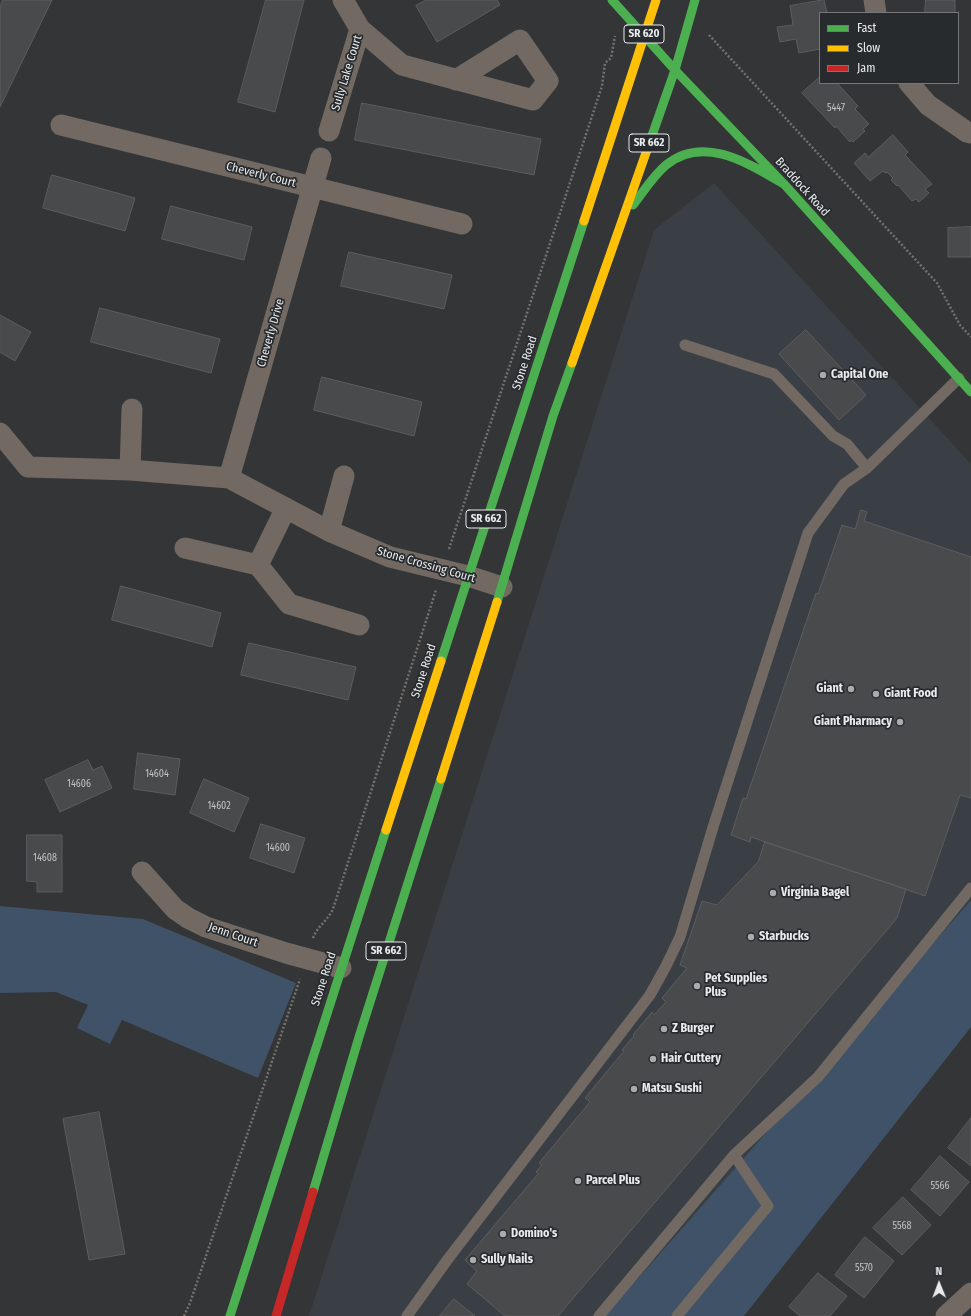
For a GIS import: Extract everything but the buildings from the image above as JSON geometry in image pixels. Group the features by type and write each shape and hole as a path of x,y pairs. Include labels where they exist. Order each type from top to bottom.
{"main road":[{"name":"Braddock Road","path":"612,0 675,70 784,184 971,392"},
{"name":"SR 662","path":"644,35 656,0"},
{"name":"SR 662","path":"276,1316 359,1038 502,587 553,416 675,70 696,0"},
{"name":"Stone Road","path":"230,1316 340,968 644,35"},
{"path":"624,217 660,171 672,161 697,151 724,154 748,164 784,184"}],"street":[{"path":"343,0 360,29"},
{"path":"874,0 876,12"},
{"name":"Sully Lake Court","path":"329,131 360,29 402,65 456,80"},
{"path":"910,84 928,105 967,132 971,133"},
{"name":"Cheverly Court","path":"61,125 462,224"},
{"path":"313,187 321,158"},
{"name":"Cheverly Drive","path":"229,478 313,187"},
{"path":"130,470 132,409"},
{"name":"Stone Crossing Court","path":"0,433 28,467 130,470 229,478 329,531 390,557 468,576 502,587"},
{"path":"329,531 344,476"},
{"path":"258,564 286,508"},
{"path":"185,548 258,564 289,604 359,625"},
{"name":"Jenn Court","path":"142,872 175,909 188,918 206,927 340,968"},
{"path":"946,1316 971,1293"}],"lane":[{"path":"685,346 774,374 833,436 847,444 867,468"},
{"path":"407,1316 448,1259 650,995 666,966 680,937 714,824 808,533 844,484 867,468 959,378"},
{"path":"599,1316 734,1155 818,1077 971,888"},
{"path":"677,1316 768,1206 734,1155"}],"path":[{"path":"184,1316 190,1303 315,933 330,916 442,570 602,86 606,63 611,58 620,9"},
{"path":"691,14 712,39 937,282 960,325 971,337"}],"shaded area":[{"path":"714,183 971,464 971,900 605,1316 309,1316 654,230"},
{"path":"971,900 971,1027 744,1316 605,1316"},
{"path":"0,906 143,919 296,983 258,1078 122,1020 110,1044 77,1028 88,1005 56,992 0,993"}],"traffic: fast":[{"path":"612,0 675,70"},
{"path":"648,147 675,70 695,0"},
{"path":"675,70 784,184 971,392"},
{"path":"633,205 661,169 681,156 696,152 711,152 726,155 756,168 784,184"},
{"path":"441,661 584,221"},
{"path":"497,602 553,416 572,363"},
{"path":"313,1192 359,1037 441,779"},
{"path":"230,1316 386,830"}],"traffic: slow":[{"path":"584,221 656,0"},
{"path":"572,363 648,147"},
{"path":"441,779 497,602"},
{"path":"386,830 441,661"}],"traffic: jam":[{"path":"276,1316 313,1192"}],"place":[{"name":"Capital One","path":"823,375"},
{"name":"Giant","path":"851,689"},
{"name":"Giant Food","path":"876,694"},
{"name":"Giant Pharmacy","path":"900,722"},
{"name":"Virginia Bagel","path":"773,893"},
{"name":"Starbucks","path":"751,937"},
{"name":"Pet Supplies Plus","path":"697,986"},
{"name":"Z Burger","path":"664,1029"},
{"name":"Hair Cuttery","path":"653,1059"},
{"name":"Matsu Sushi","path":"634,1089"},
{"name":"Parcel Plus","path":"578,1181"},
{"name":"Domino's","path":"503,1234"},
{"name":"Sully Nails","path":"473,1260"}]}
